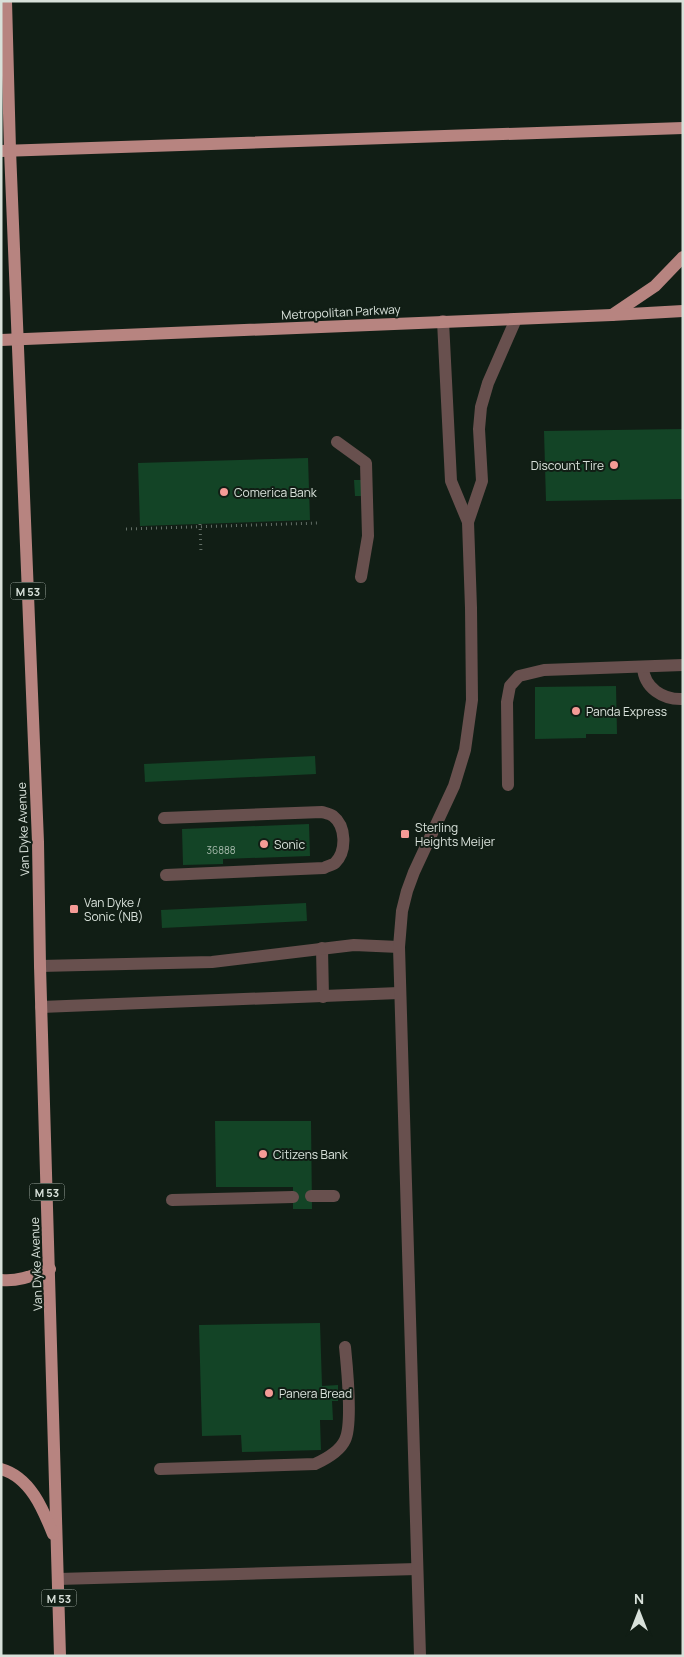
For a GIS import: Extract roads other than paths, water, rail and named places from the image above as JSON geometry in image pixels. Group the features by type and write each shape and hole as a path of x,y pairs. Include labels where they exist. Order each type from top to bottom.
{"main road":[{"name":"Van Dyke Avenue","path":"6,1 6,150 18,340 38,842 60,1656"},
{"path":"6,150 681,131"},
{"path":"612,315 655,286 683,257"},
{"name":"Metropolitan Parkway","path":"1,340 683,311"},
{"path":"1,1280 8,1281 30,1277 50,1269"},
{"path":"1,1469 10,1472 29,1488 44,1511 56,1541"}],"lane":[{"path":"468,522 482,481 479,428 481,407 488,384 516,319"},
{"path":"420,1656 399,947 402,911 407,891 454,786 465,750 470,725 473,677 468,522 451,481 443,321"},
{"path":"336,442 366,464 368,536 361,577"},
{"path":"508,785 507,702 510,686 519,676 535,671 683,666"},
{"path":"643,667 643,676 655,691 668,698 683,699"},
{"path":"164,818 322,812 332,816 341,825 344,837 342,852 335,863 324,868 166,875"},
{"path":"40,966 212,962 354,945 399,947"},
{"path":"322,948 323,997"},
{"path":"41,1007 399,993"},
{"path":"311,1196 334,1196"},
{"path":"172,1200 293,1197"},
{"path":"160,1469 315,1464 326,1459 345,1441 348,1428 348,1381 345,1348"},
{"path":"58,1579 417,1569"}],"place":[{"name":"Discount Tire","path":"614,465"},
{"name":"Comerica Bank","path":"224,492"},
{"name":"Panda Express","path":"576,711"},
{"name":"Sterling Heights Meijer","path":"405,834"},
{"name":"Sonic","path":"264,844"},
{"name":"Van Dyke / Sonic (NB)","path":"74,909"},
{"name":"Citizens Bank","path":"263,1154"},
{"name":"Panera Bread","path":"269,1393"}]}
